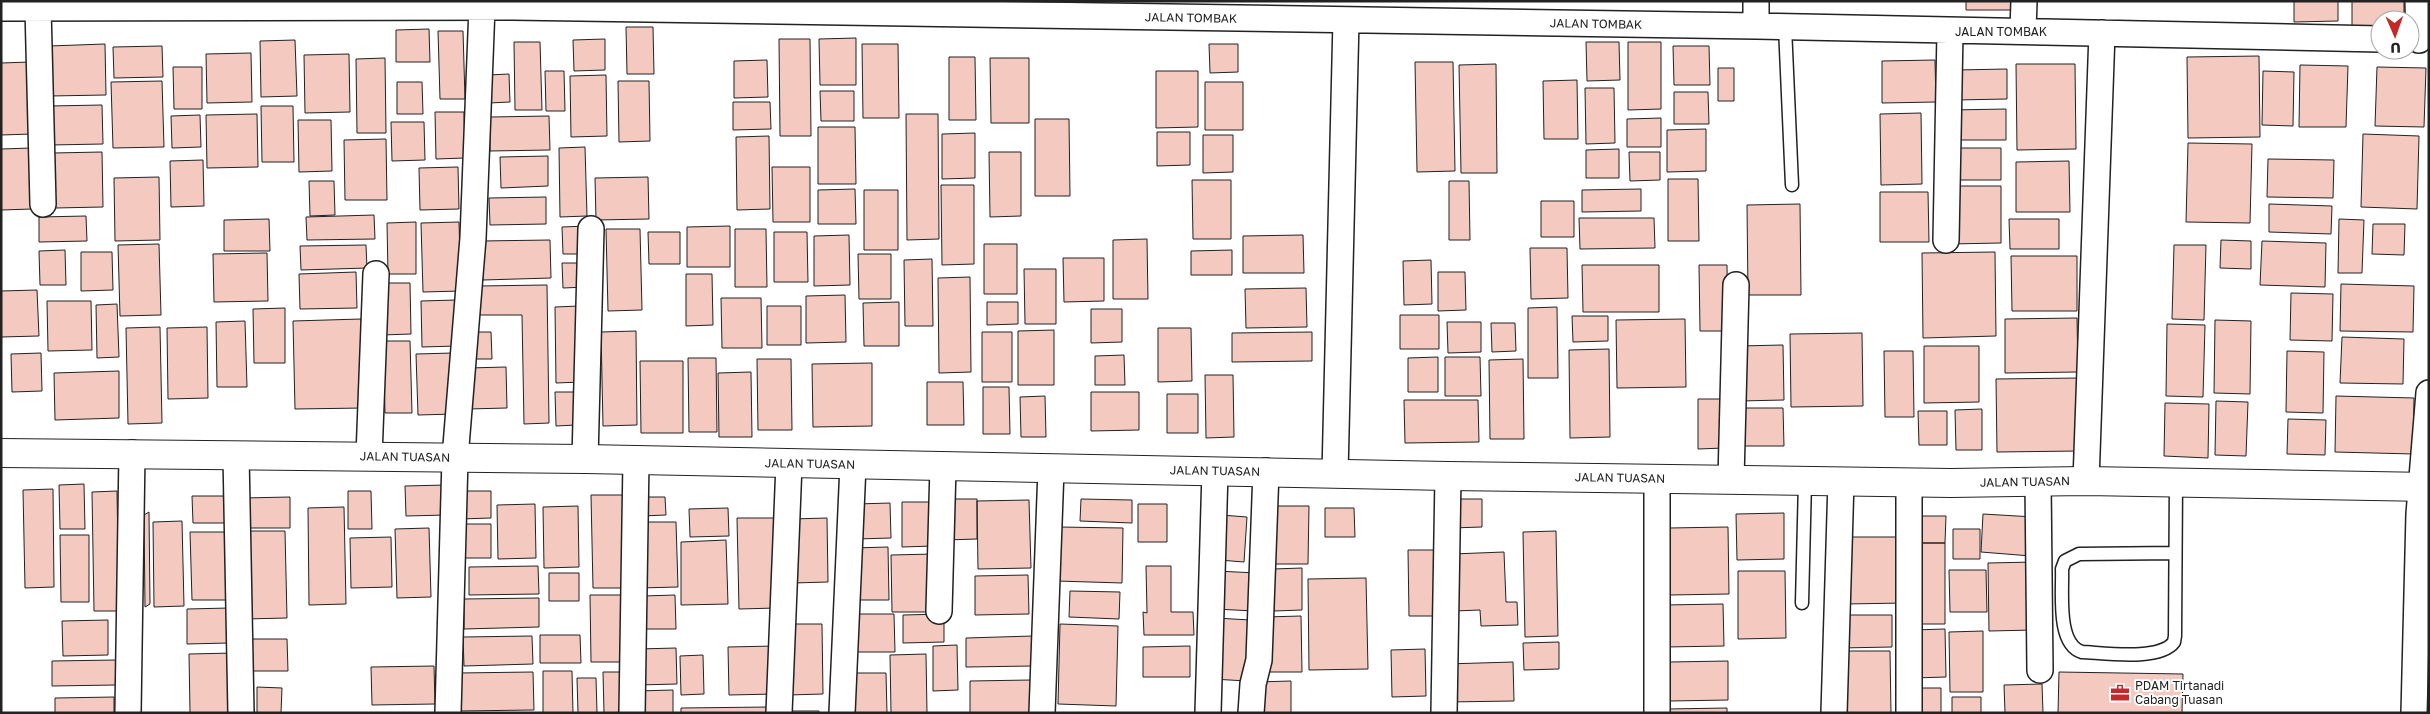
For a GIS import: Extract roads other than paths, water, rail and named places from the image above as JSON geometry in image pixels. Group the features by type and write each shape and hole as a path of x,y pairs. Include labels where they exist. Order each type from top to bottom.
{"street":[{"path":"1756,1 1756,26"},
{"path":"2023,32 2024,1"},
{"name":"JALAN TOMBAK","path":"1,8 482,7 512,4 943,7 1346,20 1756,26 1950,32 2102,32 2370,39"},
{"path":"448,713 455,458 473,238 482,7"},
{"path":"38,8 43,204"},
{"path":"1335,473 1346,20"},
{"path":"1946,240 1950,32"},
{"path":"2086,481 2102,32"},
{"path":"585,459 591,228"},
{"path":"369,456 376,274"},
{"path":"1731,479 1736,285"},
{"path":"2414,713 2417,554 2425,487 2429,393"},
{"name":"JALAN TUASAN","path":"1,453 585,459 1052,470 1266,471 1448,476 1909,482 2176,482 2425,487"},
{"path":"128,713 132,453"},
{"path":"236,455 241,713"},
{"path":"632,713 636,460"},
{"path":"780,713 789,464"},
{"path":"842,713 853,465"},
{"path":"939,611 943,467"},
{"path":"1042,713 1052,470"},
{"path":"1208,713 1215,471"},
{"path":"1251,713 1252,684 1259,660 1266,471"},
{"path":"1444,713 1448,476"},
{"path":"1657,478 1657,713"},
{"path":"1834,713 1841,481"},
{"path":"1909,482 1909,713"},
{"path":"2038,482 2040,670"}],"lane":[{"path":"1785,27 1792,185"},
{"path":"1802,603 1805,481"},
{"path":"2175,553 2079,554 2065,561 2062,568 2064,629 2073,648 2082,652 2151,654 2171,646 2175,636 2176,482"}],"place":[{"name":"PDAM Tirtanadi Cabang Tuasan","path":"2120,693"}]}
